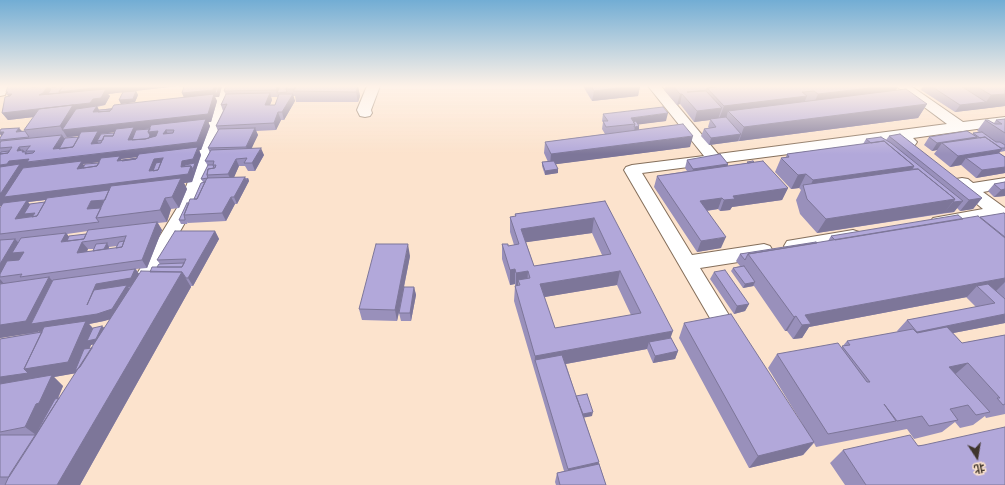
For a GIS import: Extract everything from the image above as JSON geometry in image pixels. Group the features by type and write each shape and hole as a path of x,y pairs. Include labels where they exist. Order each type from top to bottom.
{"street":[{"path":"128,306 188,203 213,133 219,109"},
{"path":"365,109 365,114"},
{"path":"672,109 714,160"},
{"path":"934,109 960,127"},
{"path":"740,350 632,170 1005,121"},
{"path":"900,135 919,149"},
{"path":"950,174 1002,215"},
{"path":"969,189 1005,183"},
{"path":"921,225 1002,215"},
{"path":"688,263 867,234"}],"building":[{"path":"3,109 40,109 2,113"},
{"path":"39,109 71,109 60,126 24,130"},
{"path":"76,109 95,109 93,112 110,111 112,109 210,109 208,114 62,130"},
{"path":"112,109 110,111 98,112 99,110"},
{"path":"225,109 284,109 282,112 278,112 274,123 216,126"},
{"path":"649,109 664,109 668,113 631,118 635,124 606,127 603,121 608,121 603,114"},
{"path":"695,109 717,109 697,111"},
{"path":"747,109 890,109 744,127 728,111"},
{"path":"726,117 741,134 711,138 704,129 716,127 710,119"},
{"path":"206,119 197,142 27,162 29,159 9,161 7,164 0,165 0,154 8,153 12,147 0,148 1,141 62,135 53,149 73,147 81,132 98,131 91,144 101,143 104,136 113,136 116,129 134,127 128,140 145,139 156,136 158,131 148,132 151,125","holes":["166,130 174,130 173,133 163,134","30,146 26,151 35,151 33,153 25,154 26,152 22,152 23,150 17,151 19,147"]},
{"path":"1005,119 1005,133 985,120 995,124 1002,124 996,120"},
{"path":"636,121 639,126 634,127 635,124 633,122"},
{"path":"683,124 693,136 551,154 545,142"},
{"path":"19,128 16,132 25,131 29,137 0,140 4,132 0,132 1,129"},
{"path":"255,128 246,147 208,148 219,129"},
{"path":"150,129 148,132 150,135 149,138 132,140 136,130"},
{"path":"967,131 977,137 937,143 929,137"},
{"path":"982,132 996,142 1000,142 1005,145 1005,148 1001,148 985,137 980,138 973,133"},
{"path":"114,133 113,136 104,136 103,140 97,141 101,134"},
{"path":"900,134 982,198 969,200 889,136"},
{"path":"79,137 73,147 59,149 65,138"},
{"path":"881,137 891,143 963,201 953,202 955,199 918,169 912,169 914,166 884,141 871,143 866,139"},
{"path":"985,137 1002,149 958,156 942,143"},
{"path":"884,141 914,166 813,180 806,174 798,175 781,158 789,157 787,154"},
{"path":"198,147 193,159 182,161 181,167 191,166 188,174 4,197 23,168 82,161 77,169 97,166 101,158 120,156 117,161 136,159 139,154","holes":["163,158 158,170 149,171 154,159"]},
{"path":"261,148 252,163 244,163 247,158 236,159 228,174 207,175 208,169 215,168 216,165 213,165 214,161 205,161 211,150"},
{"path":"9,151 8,153 0,154 1,152"},
{"path":"999,153 1005,157 1005,167 982,170 966,158"},
{"path":"720,154 728,164 693,169 687,160"},
{"path":"137,158 136,159 122,161 122,160"},
{"path":"554,161 558,169 545,171 542,162"},
{"path":"763,161 788,188 733,196 735,199 724,200 722,198 700,201 726,237 701,241 657,176"},
{"path":"161,162 158,170 153,171 156,163"},
{"path":"99,163 97,166 83,168 85,164"},
{"path":"195,163 193,169 191,166 184,166 185,165"},
{"path":"20,164 1,193 0,193 0,167"},
{"path":"208,165 213,165 214,168 208,169 208,178 201,179"},
{"path":"918,169 955,199 826,219 807,199 803,185"},
{"path":"245,177 234,197 231,197 222,213 184,215 190,199 197,199 207,178"},
{"path":"181,178 172,197 165,198 160,210 96,218 111,186"},
{"path":"205,182 197,199 194,199 201,183"},
{"path":"1005,182 1005,189 1001,190 994,184"},
{"path":"109,190 105,200 91,201 87,209 101,208 96,218 99,222 0,234 0,208 3,203 27,200 15,219 37,216 47,198"},
{"path":"605,201 673,331 535,356 515,286 520,285 518,280 530,278 528,271 516,273 515,269 510,270 502,244 508,244 508,246 519,244 510,217 516,216 515,214","holes":["594,218 611,254 534,266 521,229","620,271 641,313 555,328 540,284"]},
{"path":"45,202 37,216 32,217 35,213 24,214 30,204"},
{"path":"187,203 189,203 184,215 185,220 179,220"},
{"path":"1004,213 1005,237 980,217"},
{"path":"958,215 963,219 835,240 831,236"},
{"path":"978,216 1005,238 1005,278 805,315 811,324 802,325 796,316 794,317 748,254"},
{"path":"157,222 142,260 20,277 22,274 0,277 0,274 7,261 19,260 24,252 12,253 21,238 66,233 61,242 84,239 88,230","holes":["126,236 122,247 77,253 82,242"]},
{"path":"175,231 215,231 188,278 186,278 182,272 150,272 152,267 182,267 186,259 157,260"},
{"path":"86,234 84,239 67,241 69,236"},
{"path":"15,239 0,264 0,240"},
{"path":"124,241 122,247 116,248 119,242"},
{"path":"107,243 104,249 93,251 96,244"},
{"path":"817,243 748,254 745,260 740,254"},
{"path":"376,244 408,244 395,310 359,309"},
{"path":"184,263 182,267 157,267 159,264"},
{"path":"744,266 755,282 745,284 733,268"},
{"path":"135,269 131,278 96,284 87,305 94,290 127,285 112,309 97,314 31,324 53,280"},
{"path":"725,270 749,304 737,306 714,272"},
{"path":"141,271 182,272 57,485 5,485 10,474"},
{"path":"49,277 26,321 0,325 0,284"},
{"path":"988,284 1005,299 1005,314 917,332 907,320 995,303 977,286"},
{"path":"404,287 414,287 410,313 399,313"},
{"path":"731,314 814,442 758,456 684,323"},
{"path":"86,321 68,362 24,369 44,327"},
{"path":"102,326 96,339 87,341 93,328"},
{"path":"947,327 962,343 1005,335 1005,404 1003,405 997,398 1000,398 968,363 949,367 990,412 976,415 968,405 950,409 958,420 929,426 922,416 897,421 884,404 896,421 828,434 777,354 838,343 867,382 870,382 842,346 850,345 847,341 913,329 917,333"},
{"path":"42,332 24,369 28,373 0,377 0,339"},
{"path":"671,338 678,351 655,356 649,342"},
{"path":"92,348 80,367 75,371 84,349"},
{"path":"562,355 599,462 568,469 535,360"},
{"path":"52,375 39,403 36,404 25,427 0,432 0,384"},
{"path":"587,394 593,412 583,414 576,396"},
{"path":"59,398 36,435 35,435 55,399"},
{"path":"1005,427 1005,485 866,485 843,450 910,435 918,446"},
{"path":"0,435 36,435 9,477 0,477"},
{"path":"599,464 606,485 560,485 557,473"}]}
